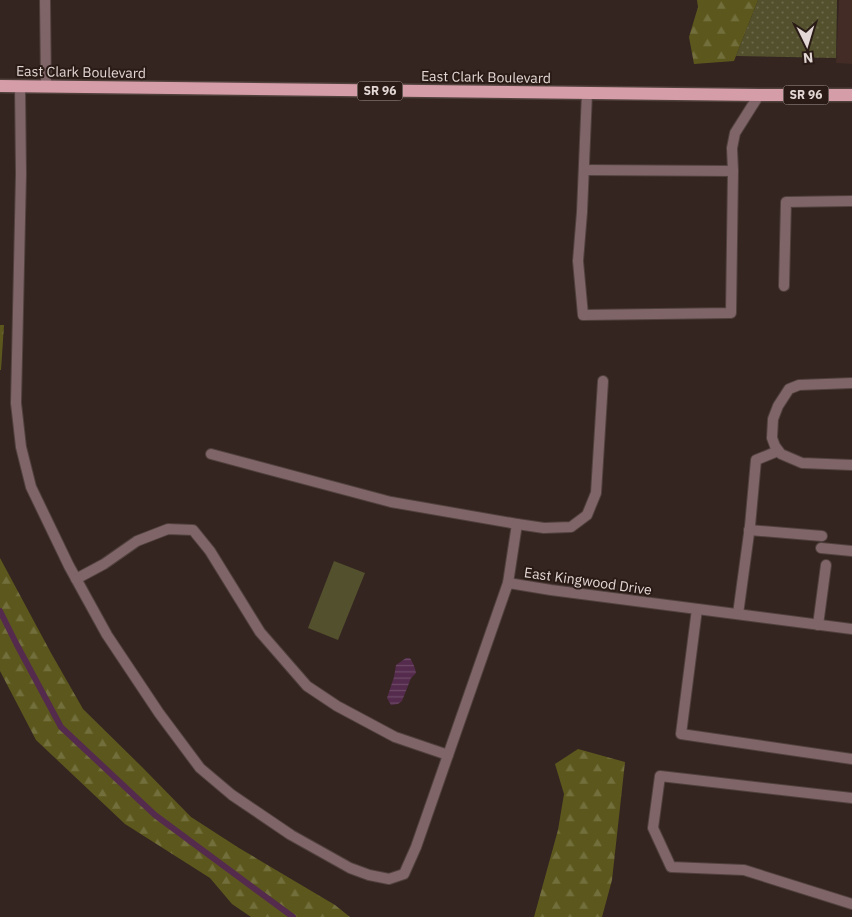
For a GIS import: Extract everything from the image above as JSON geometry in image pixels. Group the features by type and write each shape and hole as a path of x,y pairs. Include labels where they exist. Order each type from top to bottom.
{"main road":[{"name":"East Clark Boulevard","path":"0,86 852,95"}],"street":[{"path":"45,0 46,86"},
{"name":"East Kingwood Drive","path":"20,86 21,174 16,403 20,447 31,487 76,578 108,634 159,713 200,768 232,795 291,835 350,868 369,875 388,880 404,874 416,847 508,583 852,629"},
{"path":"587,93 578,261 583,315 731,313 732,148 736,132 759,95"},
{"path":"584,170 733,171"},
{"path":"784,286 786,202 852,201"},
{"path":"211,454 391,502 544,528 571,527 587,515 596,493 603,381"},
{"path":"852,383 799,385 789,389 778,406 773,420 772,438 781,454 802,463 852,465"},
{"path":"738,614 756,460 778,451"},
{"path":"508,583 517,524"},
{"path":"76,578 104,564 136,541 168,529 193,530 210,551 260,632 307,686 337,706 394,737 448,755"},
{"path":"749,530 822,536"},
{"path":"821,548 852,551"},
{"path":"818,625 826,565"},
{"path":"697,609 681,734 852,759"},
{"path":"852,798 660,776 653,828 671,867 744,870 852,904"}],"shaded area":[{"path":"758,0 837,0 836,58 736,56"},
{"path":"839,0 852,0 852,64 836,63"},
{"path":"334,561 365,573 338,640 308,628"},
{"path":"406,658 410,658 416,673 411,678 402,701 391,705 387,698 396,665"}],"green space":[{"path":"697,0 758,0 734,61 694,64 689,37 698,7"},
{"path":"0,325 4,325 1,370 0,370"},
{"path":"0,558 83,709 191,817 335,905 350,917 251,917 232,904 210,878 125,824 36,740 0,671"},
{"path":"578,749 625,762 612,880 602,917 534,917 558,830 564,794 555,764"}],"waterway":[{"path":"0,611 61,727 155,815 293,917"}]}
